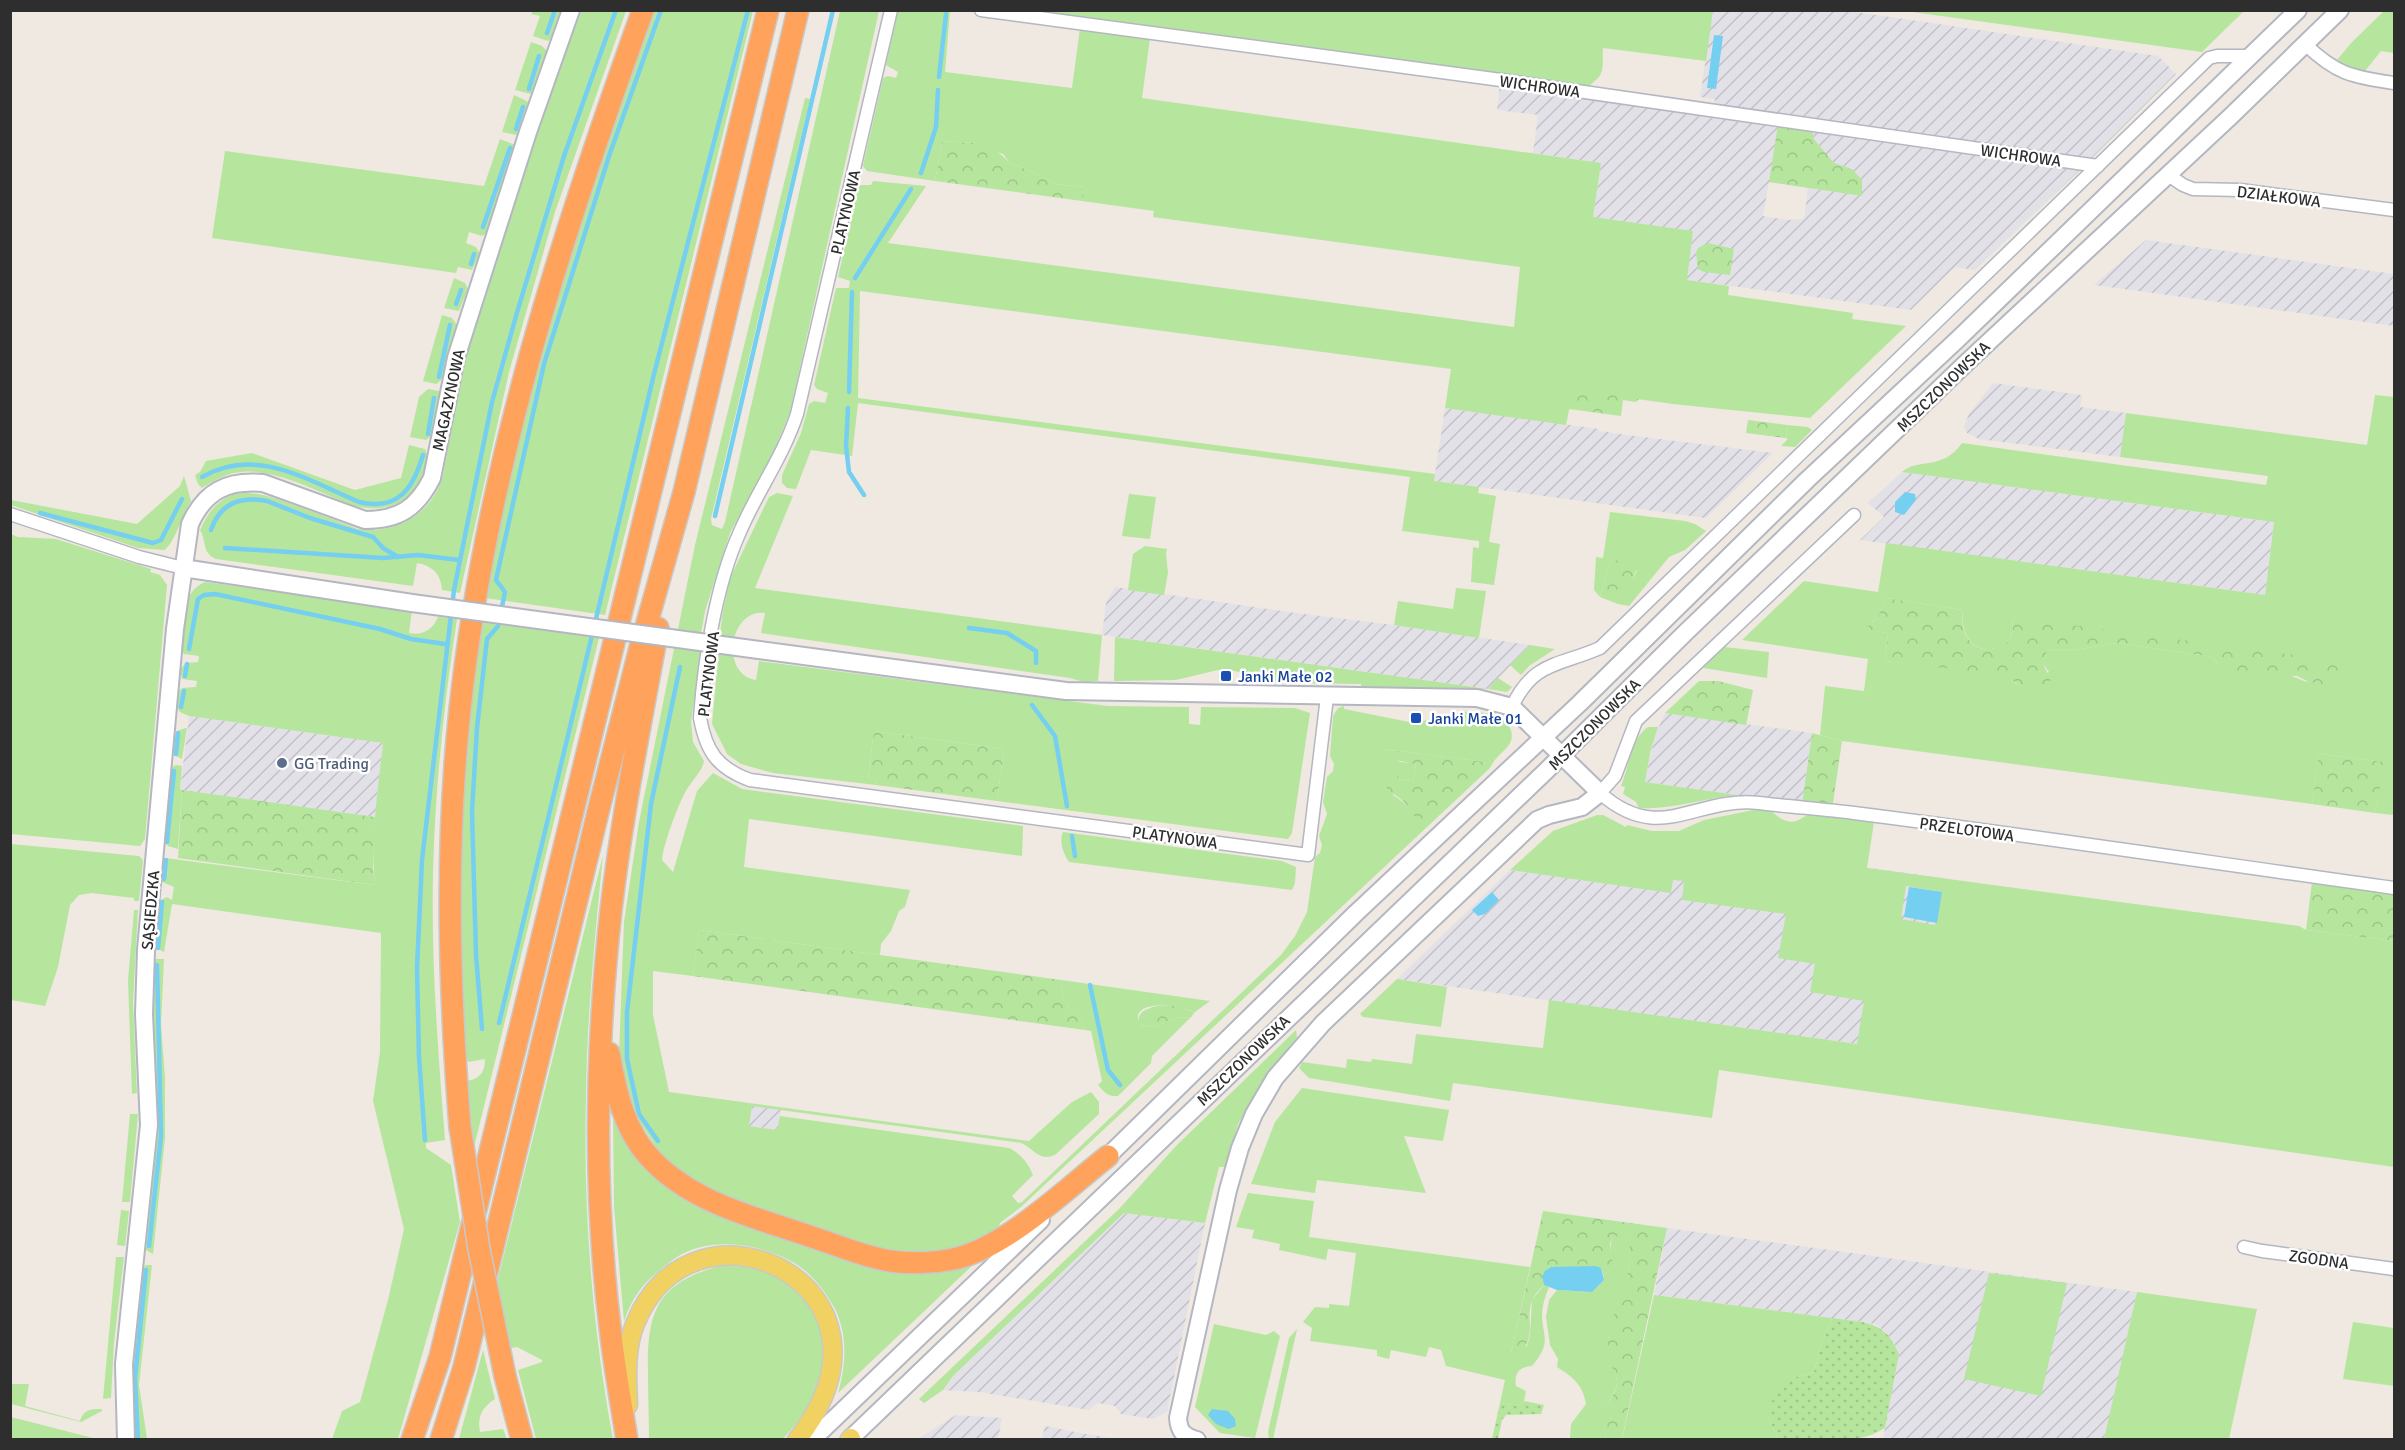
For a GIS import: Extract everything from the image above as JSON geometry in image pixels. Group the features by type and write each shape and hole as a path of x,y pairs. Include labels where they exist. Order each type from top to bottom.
{"highway":[{"path":"522,1440 505,1376 479,1249 460,1127 451,994 451,862 453,793 460,706 482,557 512,424 564,241 643,10"},
{"path":"412,1440 440,1357 768,10"},
{"path":"441,1440 464,1367 603,793 640,648 684,492 798,10"},
{"path":"629,1440 610,1327 602,1234 598,1107 605,973 622,827 684,492"},
{"path":"605,973 609,1051 614,1083 620,1106 632,1131 653,1161 681,1184 730,1209 889,1261 908,1263 947,1260 982,1249 1008,1235 1108,1156"}],"main road":[{"name":"MAGAZYNOWA","path":"183,568 190,524 197,508 208,496 230,485 245,482 263,483 365,520 380,520 400,514 424,494 432,478 456,358 475,293 571,10"},
{"name":"MSZCZONOWSKA","path":"812,1440 1108,1156 1356,913 1544,736 1807,480 1957,340 2298,10"},
{"name":"MSZCZONOWSKA","path":"850,1439 1563,755 1725,594 2230,117 2340,10"},
{"path":"183,568 412,603 1066,691 1327,697 1459,697 1496,702 1512,708"},
{"name":"SĄSIEDZKA","path":"125,1436 125,1356 149,1125 144,1014 146,950 175,630 183,568"},
{"name":"PRZELOTOWA","path":"1512,708 1544,736 1600,793"},
{"path":"1197,1440 1184,1434 1179,1428 1178,1418 1200,1312 1240,1148 1254,1114 1275,1078 1323,1023 1537,820 1582,807 1600,793"},
{"path":"629,1440 630,1342 634,1325 643,1307 657,1288 677,1270 698,1260 722,1256 756,1259 785,1270 814,1295 823,1310 832,1345 833,1362 830,1382 816,1413 797,1440"}],"street":[{"name":"PLATYNOWA","path":"891,10 797,414 782,452 739,533 718,597 700,718 710,751 720,763 736,775 750,780 1308,855 1327,697"},
{"name":"WICHROWA","path":"981,10 1501,80 2098,166"},
{"path":"2305,44 2320,58 2342,72 2394,83"},
{"path":"1512,708 1519,691 1541,669 1600,648 2209,58 2217,56 2250,57"},
{"name":"DZIAŁKOWA","path":"2168,174 2182,185 2193,189 2240,190 2394,210"},
{"path":"10,514 139,557 183,568"},
{"path":"1600,793 1615,776 1636,721 1854,515"},
{"name":"PRZELOTOWA","path":"1600,793 1626,812 1639,817 1655,818 1730,803 1756,803 1853,813 2394,888"},
{"name":"ZGODNA","path":"2244,1247 2394,1269"}],"shaded area":[{"path":"1713,11 1849,11 2158,56 2176,74 2090,160 1714,106 1715,99 1700,97"},
{"path":"1500,84 2081,169 1975,270 1955,267 1911,310 1687,280 1593,217 1601,163 1533,153 1538,115 1497,110","holes":["1769,182 1808,188 1804,219 1787,220 1763,216"]},
{"path":"2146,240 2394,274 2394,326 2094,285"},
{"path":"1993,383 2082,395 2080,407 2126,413 2120,457 1979,439 1967,433 1964,426 1969,414"},
{"path":"1445,408 1599,429 1599,431 1627,435 1773,453 1706,518 1434,481"},
{"path":"1902,472 2274,522 2265,595 1860,540 1884,517 1868,503"},
{"path":"1115,587 1530,645 1488,689 1102,635 1106,603"},
{"path":"1665,713 1812,733 1802,804 1645,782 1654,738"},
{"name":"GG Trading","path":"189,716 383,743 375,817 180,790"},
{"path":"1678,841 1950,879 1944,927 1857,1044 1397,979 1510,870 1671,892"},
{"path":"752,1105 781,1110 778,1130 749,1126"},
{"path":"1124,1213 1205,1223 1167,1412 1153,1419 1121,1414 1115,1406 1098,1403 1089,1410 979,1392 943,1390 953,1376"},
{"path":"1667,1228 2137,1292 2104,1440 1883,1439 1899,1354 1885,1332 1877,1325 1870,1323 1654,1295"},
{"path":"956,1415 1002,1418 998,1439 918,1439"},
{"path":"1045,1426 1075,1432 1116,1439 1042,1439"}],"green space":[{"path":"533,11 563,11 554,36 548,41 533,36 540,16 531,14"},
{"path":"581,11 626,11 555,212 509,372 460,593 442,590 438,575 428,566 417,563 413,586 216,559 211,556 206,550 200,530 209,514 229,496 254,493 267,496 358,529 372,530 386,529 411,519 430,501 443,476 463,364 476,317 561,62"},
{"path":"652,11 753,11 605,615 485,598 521,425 580,216"},
{"path":"840,11 879,11 790,412 772,456 730,533 705,611 698,651 701,652 691,722 693,742 704,761 680,803 668,834 662,860 673,872 697,791 713,773 742,789 1023,826 1022,856 749,819 744,867 910,890 905,907 899,911 891,931 881,944 880,955 699,930 693,976 653,971 653,1015 669,1092 1029,1141 1072,1102 1091,1092 1099,1102 1099,1114 1055,1155 1049,1157 1040,1156 1021,1143 752,1106 749,1126 777,1130 780,1116 1009,1148 1024,1159 1033,1175 1012,1196 1018,1203 1022,1202 1281,955 1295,936 1307,912 1315,857 1320,853 1322,845 1319,836 1327,814 1323,802 1327,777 1333,771 1334,764 1330,756 1333,716 1338,708 1344,706 1344,709 1414,723 1469,711 1492,714 1507,722 1512,737 1490,768 1021,1207 1000,1223 998,1229 978,1241 957,1249 911,1255 863,1247 731,1201 700,1186 675,1168 660,1153 638,1119 623,1080 619,1055 624,922 639,822 695,545 805,98 810,99 711,519 712,525 722,529","holes":["1384,749 1485,762 1407,805 1393,795 1399,773 1398,779 1413,781 1416,763 1400,762"]},
{"path":"898,11 950,11 945,72 1072,88 1080,28 1150,38 1142,98 1601,163 1593,217 1693,231 1687,280 1729,286 1728,295 1853,313 1852,319 1906,326 1810,418 1673,404 1573,390 1566,425 1445,408 1451,369 860,291 858,398 1435,474 1434,481 1479,487 1478,493 1496,496 1489,542 1500,544 1494,585 1471,582 1473,547 1479,548 1479,541 1402,531 1410,477 858,403 852,456 811,450 796,489 787,488 782,483 782,475 801,433 809,404 814,401 825,403 828,393 817,389 814,385 836,288 849,288 850,281 838,277 859,185 871,185 873,181 926,186 888,243 1514,327 1520,267 1153,217 1154,211 1082,201 1086,187 1054,184 1046,178 1009,162 1003,154 974,143 942,141 935,181 867,171 863,166 883,78 888,76 896,78 898,72 886,65"},
{"path":"1017,11 1713,11 1706,61 1603,48 1602,72 1588,89"},
{"path":"1905,11 2244,11 2202,52"},
{"path":"2384,11 2394,11 2394,53 2381,51 2365,71 2355,70 2337,60 2352,42"},
{"path":"531,42 542,46 546,50 546,56 531,94 515,90"},
{"path":"514,95 529,103 521,133 516,135 502,132"},
{"path":"1778,124 1813,129 1813,138 1834,163 1852,169 1862,180 1862,196 1769,182"},
{"path":"500,139 515,145 515,151 487,233 482,236 469,232 466,243 476,247 480,254 472,270 458,267 456,273 212,238 225,151 484,186"},
{"path":"942,141 974,143 995,149 1009,162 1046,178 1054,184 1086,187 1082,201 935,181"},
{"path":"1708,243 1734,249 1730,275 1704,272 1698,269 1696,253 1698,248"},
{"path":"454,278 465,283 468,289 459,311 444,308"},
{"path":"442,315 452,318 457,325 447,367 444,375 436,384 423,381"},
{"path":"428,389 439,391 440,396 432,435 426,440 410,437 419,397"},
{"path":"1572,389 1639,399 1636,402 1623,400 1621,416 1569,409"},
{"path":"2375,395 2394,397 2394,815 2375,813 2384,762 2319,754 2312,804 1842,741 1820,735 1825,686 1864,691 1868,659 1742,640 1804,581 1878,592 1886,543 2265,595 2274,522 1902,472 1908,468 1947,457 1955,452 1962,443 2266,485 2268,476 2120,457 2126,413 2367,445","holes":["1886,598 1963,610 1963,626 1969,640 1980,648 1996,648 2007,642 2012,634 2012,617 2347,677 2313,682 2287,675 2246,675 2228,670 2212,657 2117,643 2068,651 2054,649 2047,651 2043,664 2049,672 2021,687 1995,675 1977,671 1885,661 1888,633 1868,630 1868,626 1877,617"]},
{"path":"1748,420 1787,425 1786,438 1746,433"},
{"path":"1787,425 1808,427 1812,430 1795,447 1781,446 1788,439 1786,438"},
{"path":"409,445 425,449 427,458 424,472 412,492 395,504 385,507 363,508 351,505 297,482 268,474 236,473 221,477 202,488 195,475 200,472 206,461 252,453 355,490 401,478"},
{"path":"184,476 191,501 171,542 164,550 138,548 11,505 11,500 137,524 180,486"},
{"path":"777,493 793,496 755,588 1102,635 1098,681 1084,682 1070,678 761,633 765,613 753,614 737,630 733,655 744,675 756,680 759,661 1108,706 1189,707 1189,724 1200,725 1201,707 1295,708 1310,713 1292,833 1288,839 997,801 1004,749 874,731 868,778 875,779 876,785 773,773 741,764 727,754 712,724 722,616 730,578 769,497"},
{"path":"1129,494 1156,497 1150,539 1122,536"},
{"path":"1610,512 1685,521 1706,531 1685,550 1669,557 1629,606 1618,604 1637,571 1611,560 1600,597 1594,590 1596,557 1603,558"},
{"path":"11,534 18,537 56,539 151,569 150,572 160,575 167,585 145,839 140,846 11,834"},
{"path":"1145,546 1167,549 1168,573 1164,595 1128,590 1133,554"},
{"path":"1611,560 1639,563 1626,595 1618,604 1600,597"},
{"path":"205,582 412,610 409,633 427,631 438,617 457,619 441,746 433,873 434,973 445,1140 426,1143 426,1148 451,1165 460,1222 398,1439 332,1439 342,1411 360,1402 388,1300 404,1229 373,1101 380,1052 381,933 172,904 164,952 155,948 159,901 167,897 172,900 174,887 162,882 160,877 162,860 165,858 375,885 374,832 383,743 189,716 180,712 176,706 178,692 182,688 196,687 197,681 182,679 180,669 186,663 198,662 199,656 184,654 180,649 184,611 191,593"},
{"path":"1456,588 1486,591 1479,638 1394,625 1398,601 1453,609"},
{"path":"1886,598 1963,610 1965,634 1974,645 1980,648 1996,648 2005,644 2011,637 2012,617 2353,663 2347,677 2325,685 2309,682 2297,676 2250,677 2228,674 2212,657 2117,643 2068,651 2054,649 2047,651 2043,664 2051,680 2047,685 2033,690 2021,687 2015,682 1977,672 1885,661 1888,633 1867,630 1879,614"},
{"path":"482,622 599,638 474,1147 467,1081 481,1074 485,1059 468,1062 465,1050 461,997 459,889 464,782"},
{"path":"1115,637 1488,689 1361,689 1361,684 1287,683 1230,670 1218,670 1176,680 1114,681"},
{"path":"1530,645 1555,649 1529,666 1521,675 1510,665"},
{"path":"1724,647 1769,652 1767,678 1703,668"},
{"path":"1498,678 1512,687 1507,692 1488,689"},
{"path":"1699,681 1718,681 1753,690 1746,725 1665,713"},
{"path":"1648,727 1658,727 1645,782 1737,795 1676,806 1639,808 1636,802 1623,794 1625,787 1621,786 1634,745"},
{"path":"187,728 182,759 170,753 172,740 178,731"},
{"path":"874,731 1004,749 997,801 876,785 875,779 868,779"},
{"path":"1812,733 1842,741 1833,803 1821,806 1802,804"},
{"path":"1384,749 1486,762 1430,820 1415,817 1405,803 1388,789 1383,778 1388,772 1399,773 1398,779 1413,781 1416,764 1390,759"},
{"path":"2319,754 2385,762 2375,813 2312,804"},
{"path":"176,765 182,766 178,849 168,846 164,840 169,769"},
{"path":"182,790 375,817 373,867 375,885 178,858"},
{"path":"1763,808 1790,822 1813,814 1874,822 1867,868 2299,926 2306,930 2394,941 2394,1167 1719,1070 1712,1118 1453,1083 1450,1101 1309,1078 1299,1068 1302,1062 1346,1068 1347,1059 1371,1062 1372,1059 1412,1064 1416,1034 1543,1048 1549,1000 1857,1044 1864,1001 1810,992 1815,964 1778,958 1786,914 1682,900 1684,881 1673,880 1671,893 1510,870 1553,831 1597,815 1603,815 1626,827 1627,825 1652,831 1679,831 1704,820","holes":["1906,886 1942,892 1935,925 1901,919"]},
{"path":"1063,832 1282,861 1296,867 1295,883 1292,890 1069,862 1062,847"},
{"path":"11,844 139,856 143,860 139,901 134,901 134,898 91,893 79,895 70,905 58,967 45,1006 11,1000"},
{"path":"603,855 588,1035 585,1138 594,1311 613,1439 536,1439 518,1370 542,1362 542,1360 517,1347 511,1348 497,1283"},
{"path":"2312,882 2394,894 2394,941 2306,930"},
{"path":"134,910 138,910 133,1002 137,1093 132,1094 128,980"},
{"path":"699,930 1061,980 1064,999 1082,1022 1085,1030 693,976"},
{"path":"155,959 164,959 161,1024 165,1078 165,1138 153,1254 144,1249 156,1111 152,1023 153,962"},
{"path":"1397,979 1447,987 1441,1027 1363,1017 1360,1014"},
{"path":"1061,980 1210,1001 1195,1012 1165,1006 1148,1007 1142,1010 1138,1015 1138,1025 1155,1027 1174,1018 1191,1017 1152,1056 1151,1063 1118,1096 1112,1096 1098,1085 1102,1081 1091,1031 1085,1030 1082,1022 1067,1005"},
{"path":"1157,1006 1176,1006 1195,1012 1191,1017 1174,1018 1155,1027 1138,1025 1139,1017 1143,1012"},
{"path":"1296,1030 1297,1037 1266,1077 1238,1124 1226,1167 1219,1167 1205,1223 1124,1213 953,1376 943,1390 924,1403 919,1399 1119,1209 1176,1146"},
{"path":"1302,1088 1449,1110 1443,1141 1404,1136 1426,1193 1317,1180 1315,1193 1251,1184 1275,1122"},
{"path":"130,1114 138,1114 130,1202 122,1202"},
{"path":"613,1115 634,1154 648,1172 680,1196 724,1218 847,1261 893,1272 935,1273 976,1262 838,1393 843,1372 844,1340 835,1309 823,1290 808,1273 784,1257 770,1252 725,1244 696,1248 682,1254 643,1286 630,1305 624,1321 614,1207"},
{"path":"1248,1193 1314,1201 1309,1237 1530,1267 1511,1353 1527,1346 1532,1300 1544,1285 1549,1287 1543,1303 1545,1342 1543,1349 1532,1366 1521,1369 1516,1378 1516,1386 1526,1391 1524,1401 1519,1406 1500,1403 1505,1380 1446,1366 1441,1350 1429,1347 1426,1357 1391,1350 1389,1359 1377,1356 1377,1350 1310,1341 1312,1328 1303,1322 1315,1307 1329,1308 1329,1304 1349,1306 1356,1253 1328,1249 1326,1260 1279,1250 1280,1244 1252,1238 1254,1230 1236,1227"},
{"path":"121,1210 129,1211 125,1246 117,1245"},
{"path":"1543,1211 1667,1228 1622,1439 1606,1439 1604,1421 1606,1408 1617,1386 1617,1379 1608,1357 1608,1345 1613,1316 1626,1281 1631,1257 1625,1237 1613,1236 1610,1244 1613,1268 1609,1272 1603,1274 1601,1268 1551,1267 1542,1278 1544,1285 1532,1301 1530,1332 1526,1346 1521,1353 1511,1353"},
{"path":"1617,1235 1627,1239 1631,1252 1627,1276 1608,1341 1608,1353 1617,1382 1605,1412 1606,1439 1570,1439 1571,1424 1586,1404 1585,1397 1576,1382 1557,1367 1558,1359 1550,1345 1546,1317 1549,1300 1557,1290 1592,1292 1604,1280 1603,1274 1609,1272 1612,1240 1613,1236"},
{"path":"116,1257 124,1257 114,1343 111,1398 103,1399"},
{"path":"146,1265 152,1265 139,1385 147,1439 133,1440 132,1357 141,1270"},
{"path":"719,1266 747,1267 764,1272 793,1288 804,1300 820,1329 824,1345 822,1378 819,1387 806,1411 783,1439 649,1440 648,1352 653,1317 669,1292 681,1282"},
{"path":"1989,1273 2067,1283 2041,1396 1964,1379"},
{"path":"2137,1292 2257,1309 2229,1439 2104,1439"},
{"path":"1654,1295 1832,1318 1822,1342 1814,1372 1793,1378 1767,1415 1778,1439 1622,1440"},
{"path":"1832,1318 1864,1322 1880,1329 1887,1334 1899,1354 1885,1428 1861,1438 1847,1440 1778,1439 1767,1415 1771,1402 1793,1378 1814,1372 1822,1342"},
{"path":"2353,1322 2394,1328 2394,1386 2343,1379"},
{"path":"1214,1324 1266,1335 1274,1331 1280,1336 1255,1438 1220,1433 1195,1407"},
{"path":"1297,1329 1273,1439 1269,1439 1268,1432 1289,1338"},
{"path":"483,1350 495,1399 482,1413 479,1422 480,1432 503,1429 507,1439 459,1439"},
{"path":"10,1384 29,1384 25,1406 80,1421 88,1410 102,1409 102,1411 81,1422 11,1404"},
{"path":"1524,1401 1544,1405 1541,1414 1506,1415 1502,1420 1498,1439 1492,1439 1500,1403 1519,1406"},
{"path":"11,1417 97,1439 11,1439"}],"water":[{"path":"1714,35 1723,36 1716,89 1707,88"},
{"path":"1905,492 1915,494 1916,500 1904,515 1895,512 1895,502"},
{"path":"1909,887 1942,892 1937,923 1904,917"},
{"path":"1492,892 1499,900 1485,914 1478,916 1472,910"},
{"path":"1595,1266 1601,1268 1604,1280 1592,1292 1557,1290 1544,1285 1542,1277 1551,1267"},
{"path":"1212,1409 1228,1411 1235,1419 1236,1426 1229,1429 1216,1424 1208,1415"}],"waterway":[{"path":"547,33 555,10"},
{"path":"425,1140 419,1057 417,968 422,860 454,590 492,402 516,316 564,156 616,10"},
{"path":"482,1029 476,955 472,811 477,728 487,639 498,626 505,592 496,580 544,364 609,156 661,10"},
{"path":"595,623 654,374 748,10"},
{"path":"715,516 833,10"},
{"path":"939,77 946,14"},
{"path":"529,89 539,56"},
{"path":"921,173 936,127 938,90"},
{"path":"516,129 523,107"},
{"path":"483,227 510,148"},
{"path":"855,278 911,189"},
{"path":"471,264 474,254"},
{"path":"456,304 461,290"},
{"path":"849,392 852,292"},
{"path":"439,377 450,325"},
{"path":"428,434 434,398"},
{"path":"848,408 846,446 849,472 864,495"},
{"path":"202,477 222,468 262,465 301,476 359,502 384,503 402,495 409,487 423,455"},
{"path":"40,513 153,543 161,540 182,499"},
{"path":"211,530 220,513 233,503 249,500 267,501 310,518 373,537 383,548 398,557"},
{"path":"225,548 383,558 418,555 459,560"},
{"path":"189,649 198,599 204,595 215,594 380,629 411,639 445,644"},
{"path":"969,628 1007,633 1036,651 1036,663"},
{"path":"499,1023 593,631"},
{"path":"185,676 187,664"},
{"path":"658,1141 639,1114 627,1059 627,1012 651,804 680,667"},
{"path":"181,707 184,691"},
{"path":"1032,705 1055,736 1067,806"},
{"path":"176,754 178,733"},
{"path":"167,842 174,771"},
{"path":"1072,836 1075,856"},
{"path":"164,879 166,860"},
{"path":"158,948 162,902"},
{"path":"149,1246 161,1136 157,965"},
{"path":"1090,985 1108,1070 1120,1085"},
{"path":"138,1440 135,1378 146,1270"}],"place":[{"name":"Janki Małe 02","path":"1226,676"},
{"name":"Janki Małe 01","path":"1416,718"},
{"name":"GG Trading","path":"282,763"}]}
